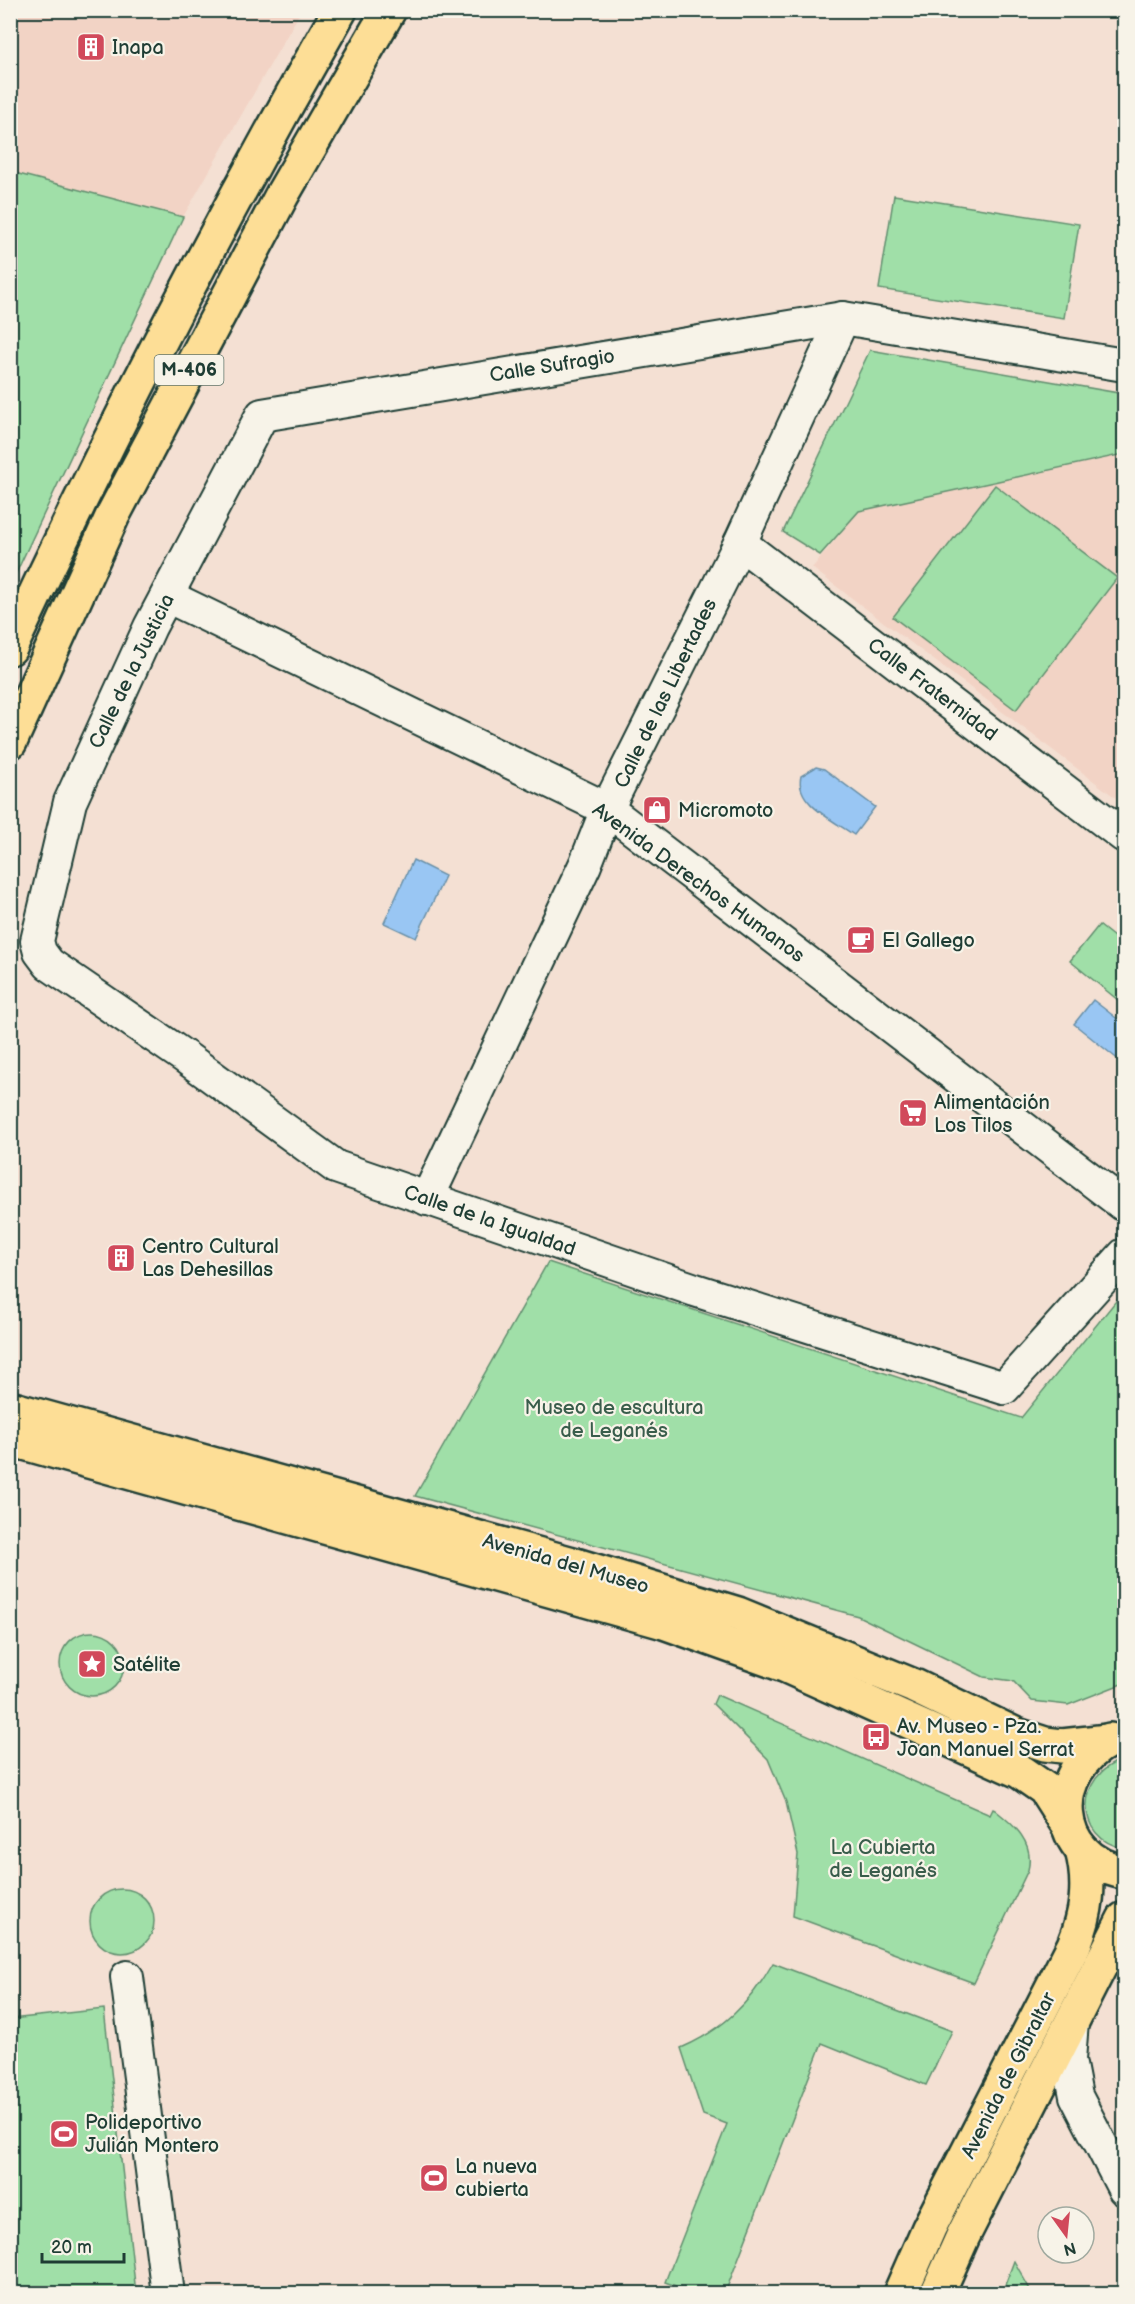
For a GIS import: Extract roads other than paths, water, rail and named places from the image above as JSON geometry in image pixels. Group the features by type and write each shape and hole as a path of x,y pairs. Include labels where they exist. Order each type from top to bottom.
{"main road":[{"name":"M-406","path":"10,648 82,494 222,222 340,10"},
{"name":"M-406","path":"10,742 113,515 282,195 389,10"},
{"name":"Avenida del Museo","path":"10,1408 569,1563 738,1614 806,1640 1014,1734 1045,1744 1062,1746 1116,1739"},
{"name":"Avenida del Museo","path":"10,1439 612,1607 749,1651 910,1721 1030,1777 1045,1789 1075,1837"},
{"path":"1116,1739 1087,1754 1072,1775 1065,1800 1075,1837 1096,1862 1112,1870 1125,1872"},
{"name":"Avenida de Gibraltar","path":"900,2294 929,2228 1074,1946 1082,1924 1088,1876 1075,1837"},
{"name":"Avenida de Gibraltar","path":"936,2294 1125,1919"}],"street":[{"name":"Calle Sufragio","path":"262,415 843,318 1125,365"},
{"name":"Calle de las Libertades","path":"427,1199 585,865 607,809 740,543 843,318"},
{"name":"Calle de la Justicia","path":"37,941 70,802 150,627 262,415"},
{"name":"Calle Fraternidad","path":"740,543 1125,836"},
{"name":"Avenida Derechos Humanos","path":"167,596 607,809 1125,1204"},
{"name":"Calle de la Igualdad","path":"37,941 40,952 49,964 336,1167 695,1290 1004,1388 1125,1255"},
{"path":"127,1977 168,2294"},
{"path":"1072,2022 1070,2078 1099,2144 1125,2189"}],"water":[{"path":"816,767 824,769 875,807 854,835 818,810 804,795 800,786 801,776"},
{"path":"413,860 445,876 416,938 384,923"},
{"path":"1093,1000 1124,1024 1124,1055 1120,1061 1074,1024"}],"place":[{"name":"Inapa","path":"91,47"},
{"name":"Micromoto","path":"657,810"},
{"name":"El Gallego","path":"861,940"},
{"name":"Alimentación Los Tilos","path":"913,1113"},
{"name":"Centro Cultural Las Dehesillas","path":"121,1258"},
{"name":"Satélite","path":"92,1664"},
{"name":"Av. Museo - Pza. Joan Manuel Serrat","path":"876,1737"},
{"name":"Polideportivo Julián Montero","path":"64,2134"},
{"name":"La nueva cubierta","path":"434,2178"}],"park label":[{"name":"Museo de escultura de Leganés","path":"614,1418"},
{"name":"La Cubierta de Leganés","path":"883,1858"}]}
